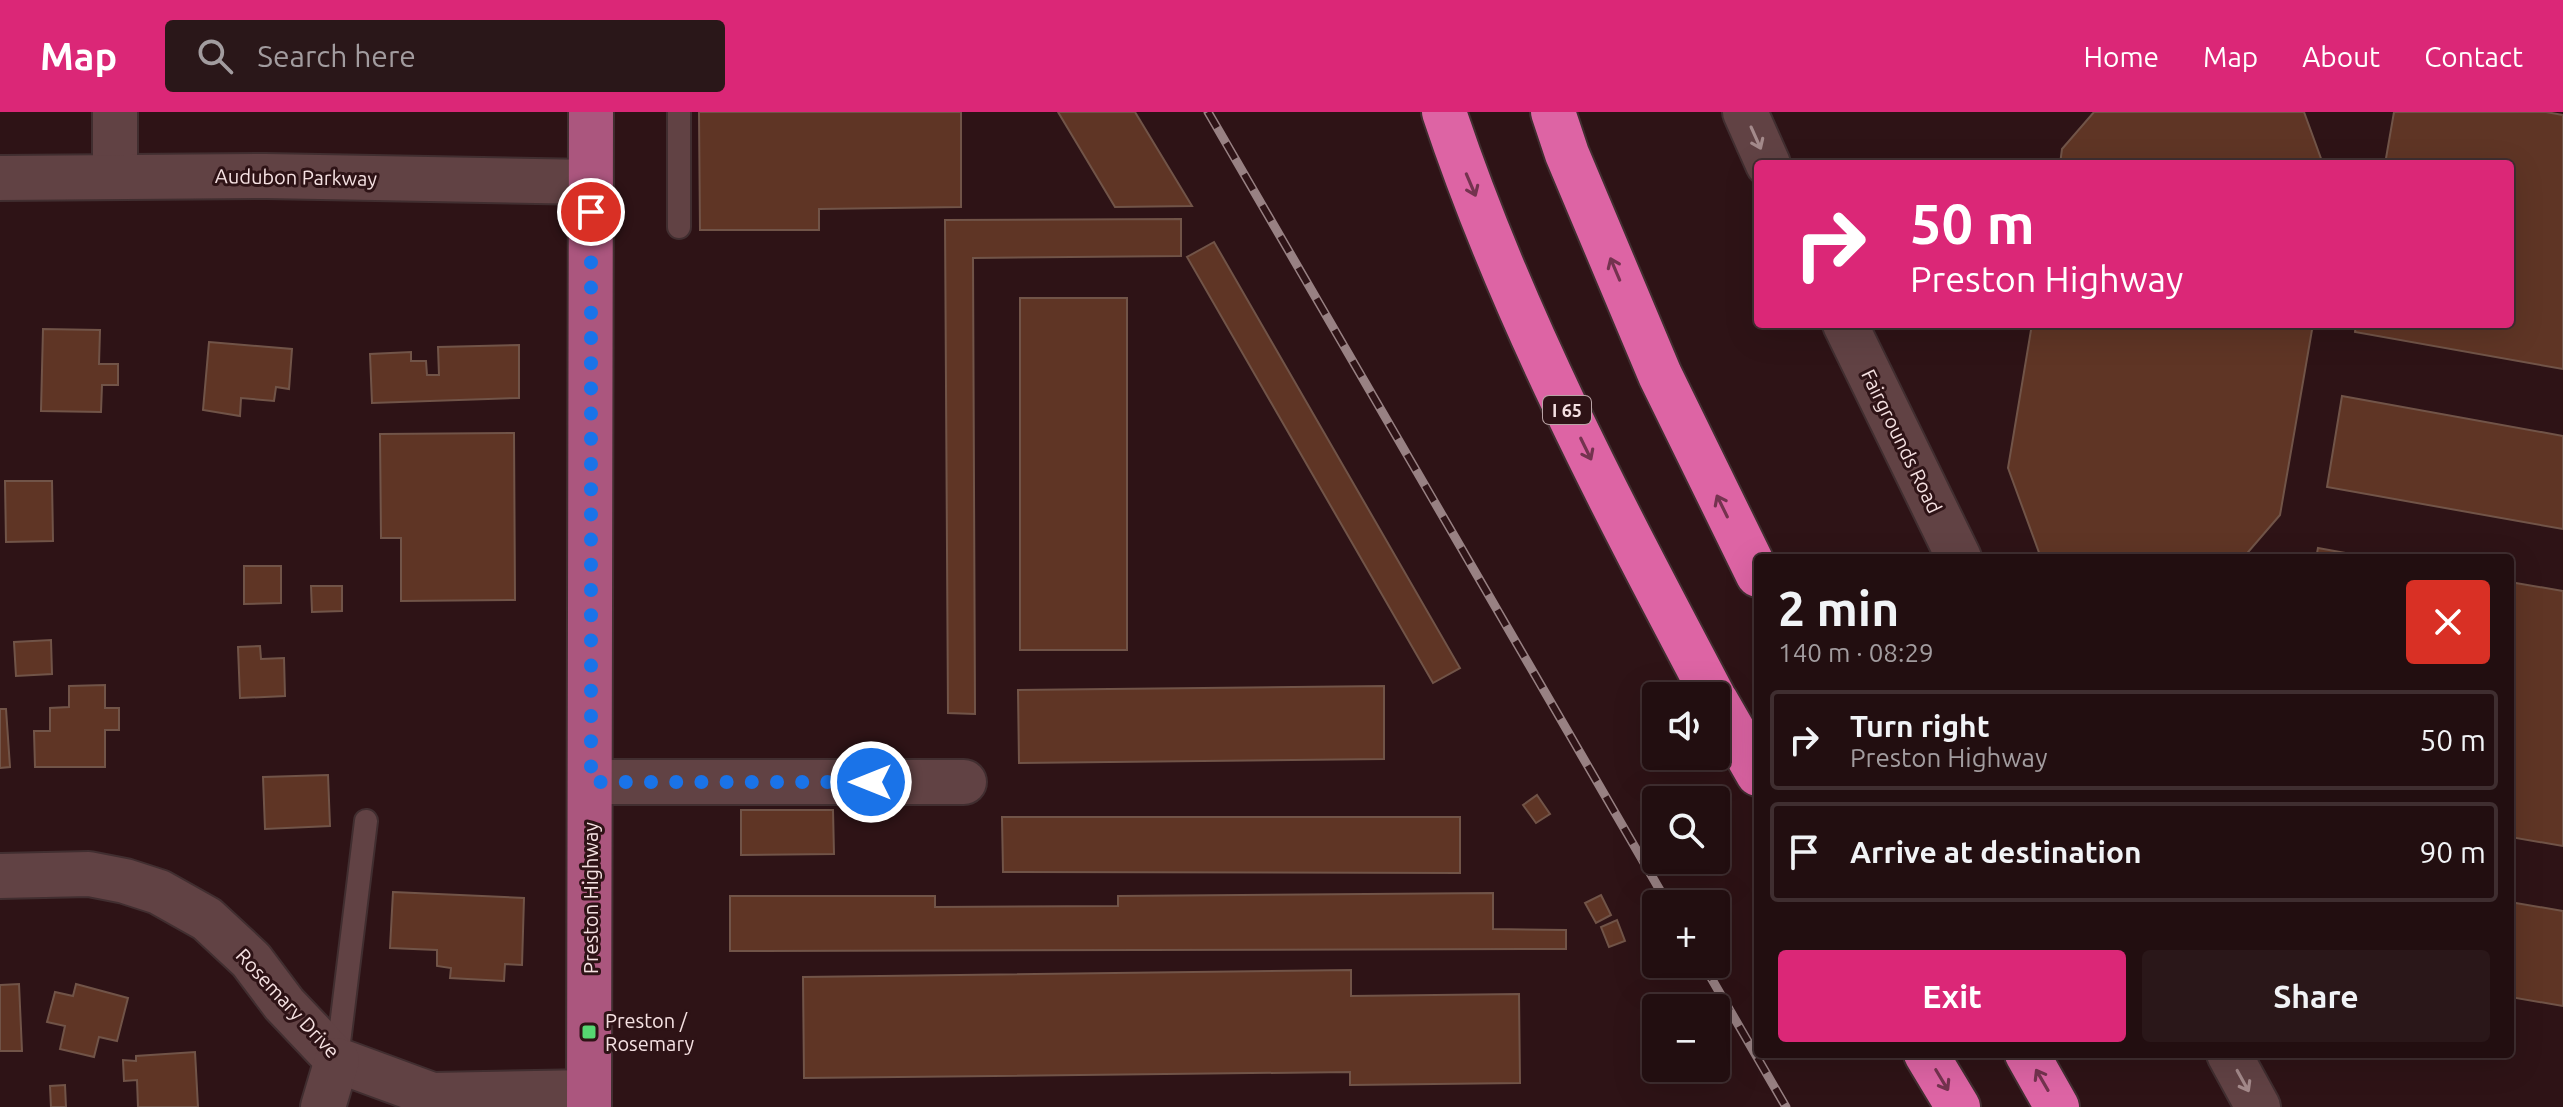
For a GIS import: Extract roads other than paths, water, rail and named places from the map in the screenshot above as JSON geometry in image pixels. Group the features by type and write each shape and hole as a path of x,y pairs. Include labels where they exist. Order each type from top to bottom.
{"highway":[{"name":"I 65","path":"1444,112 1460,160 1544,363 1610,500 1707,682"},
{"path":"1553,112 1567,154 1660,375 1754,567"},
{"name":"I 65","path":"1730,725 1754,767"},
{"path":"1928,1058 1958,1107"},
{"path":"2029,1058 2057,1107"}],"main road":[{"name":"Preston Highway","path":"589,1099 591,112"}],"street":[{"path":"115,112 115,176"},
{"path":"1745,112 1766,160"},
{"name":"Audubon Parkway","path":"0,178 115,176 591,182"},
{"name":"Fairgrounds Road","path":"1847,328 1957,554"},
{"path":"591,782 964,782"},
{"name":"Rosemary Drive","path":"0,876 89,874 159,892 207,919 251,960 284,1004 337,1060 432,1095 589,1099"},
{"path":"2231,1058 2258,1107"},
{"path":"323,1107 337,1060"}],"lane":[{"path":"679,112 679,227"},
{"path":"337,1060 366,821"}],"railway":[{"path":"1208,112 1660,890"},
{"path":"1711,978 1754,1052"},
{"path":"1758,1058 1786,1107"}],"place":[{"name":"Preston / Rosemary","path":"589,1032"}]}
